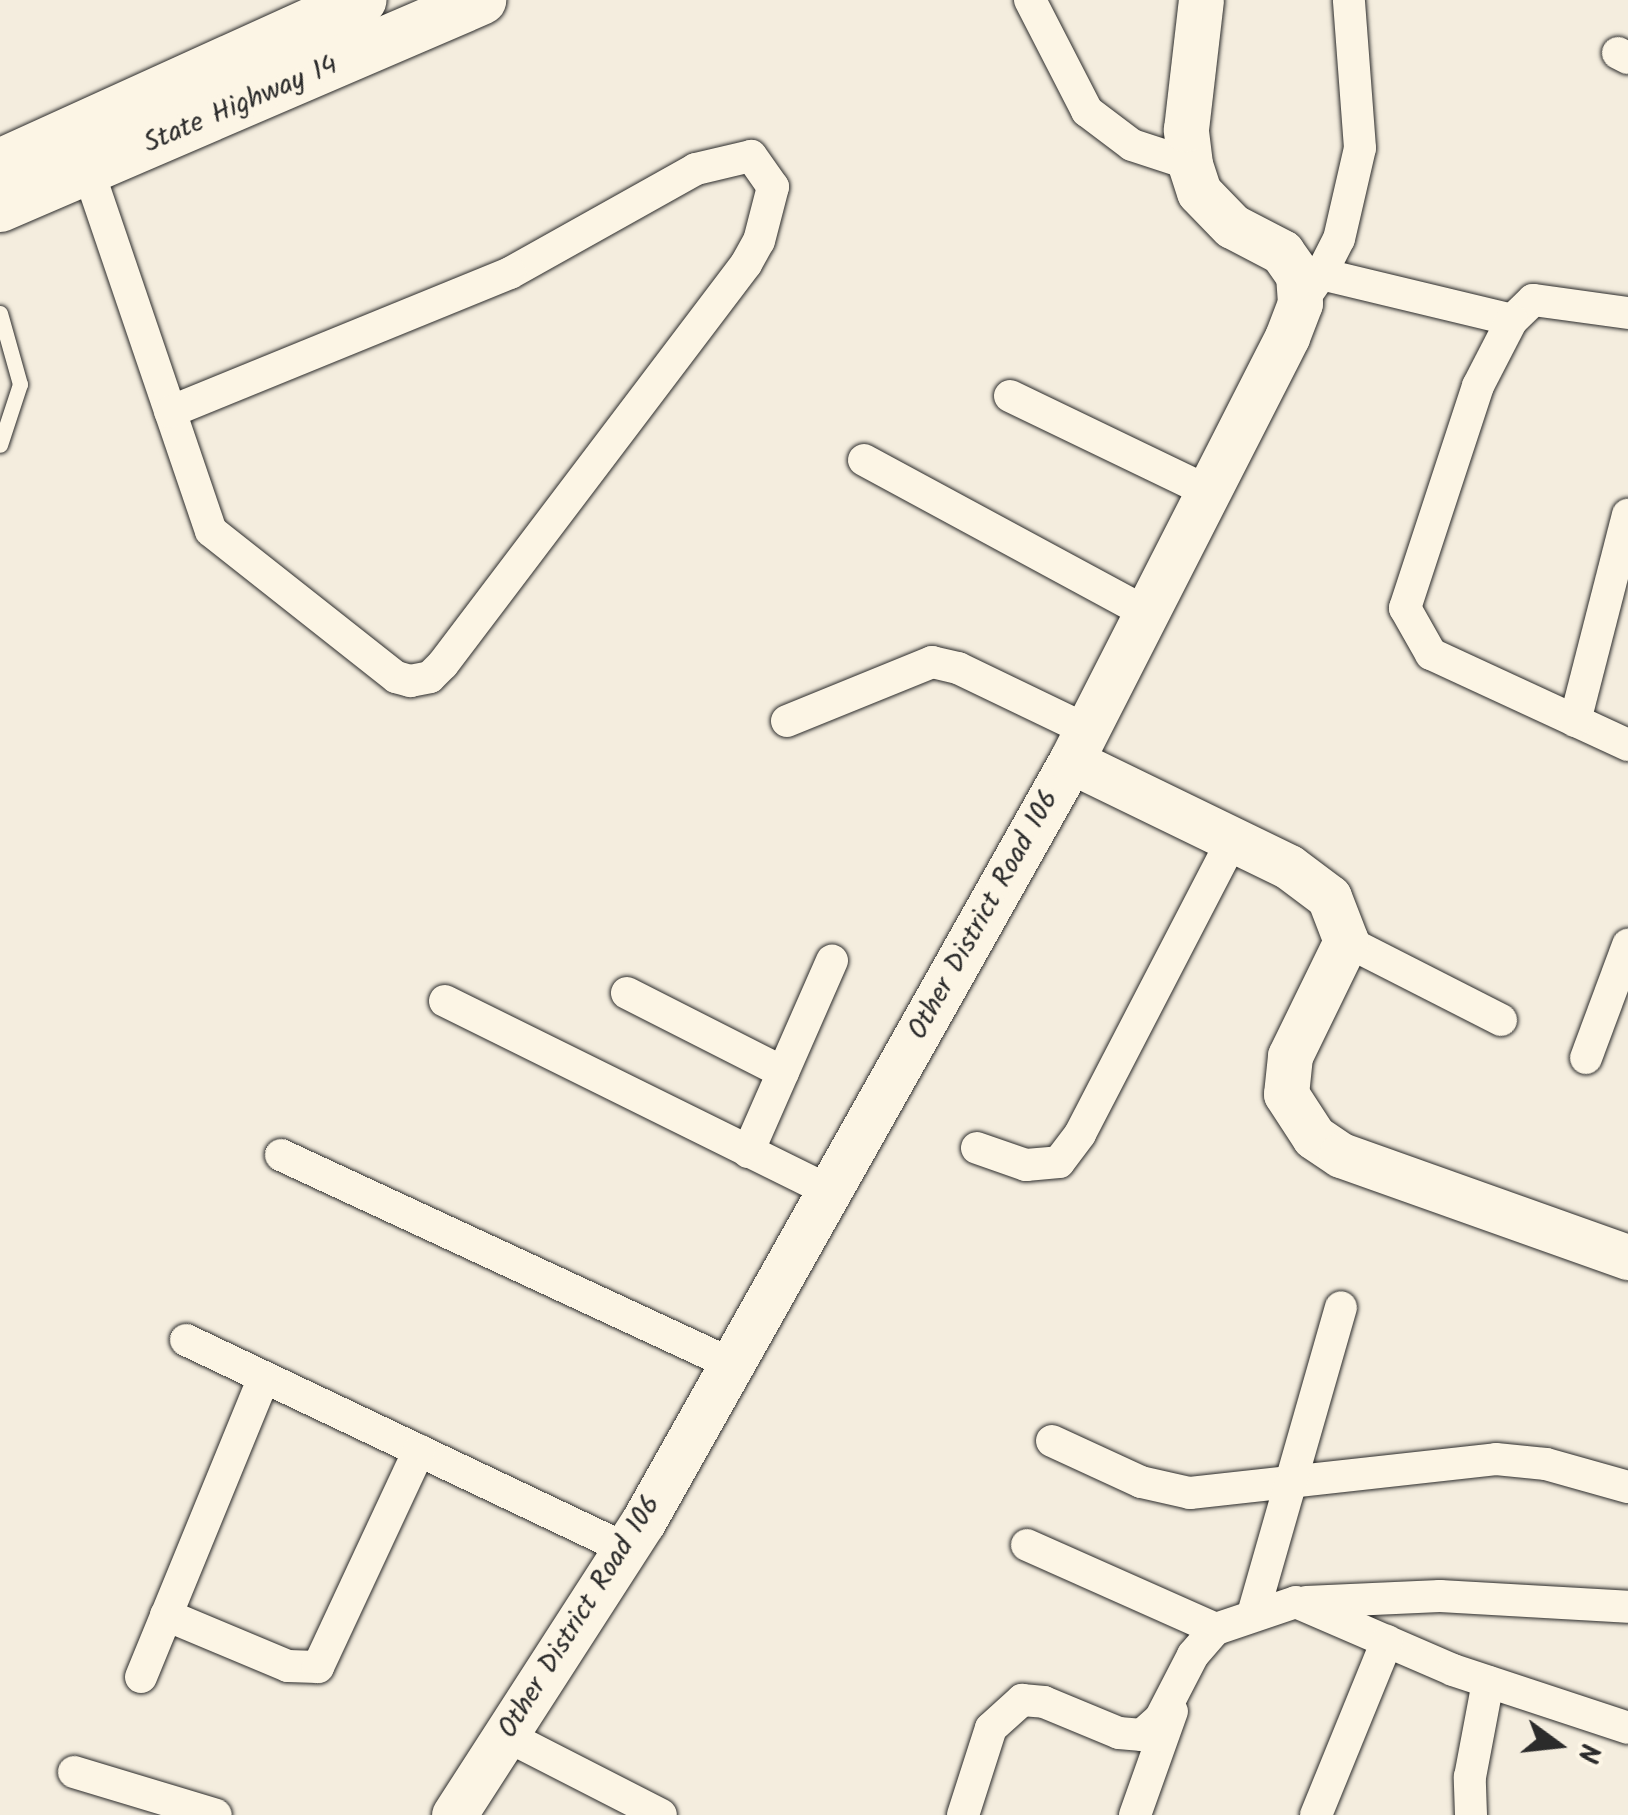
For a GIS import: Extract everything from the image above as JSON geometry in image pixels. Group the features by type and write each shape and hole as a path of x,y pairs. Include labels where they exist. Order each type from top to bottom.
{"main road":[{"name":"State Highway 14","path":"0,164 360,0"},
{"name":"State Highway 14","path":"0,206 481,0"}],"street":[{"path":"1030,0 1087,111 1110,134 1190,164"},
{"path":"1201,0 1186,128 1198,192 1232,226 1282,252 1311,288 1512,320"},
{"path":"1311,288 1339,239 1360,148 1349,0"},
{"path":"88,170 210,531 396,677 430,678 746,264 760,241 773,187 751,156 696,170 510,273 170,412"},
{"name":"Other District Road 106","path":"454,1815 626,1549 829,1192 1149,614 1207,490 1311,288"},
{"path":"1628,313 1533,300 1512,320 1484,373 1405,608 1431,654 1628,745"},
{"path":"1010,396 1207,490"},
{"path":"864,460 1149,614"},
{"path":"1576,720 1628,514"},
{"path":"786,721 932,662 958,668 1233,840 1289,867 1329,897 1346,942 1501,1020"},
{"path":"977,1148 1026,1166 1059,1162 1080,1134 1233,840"},
{"path":"1346,942 1290,1056 1286,1094 1306,1128 1342,1155 1628,1257"},
{"path":"1586,1058 1628,945"},
{"path":"748,1152 832,961"},
{"path":"628,993 783,1072"},
{"path":"445,1001 829,1192"},
{"path":"281,1155 732,1364"},
{"path":"1253,1614 1341,1307"},
{"path":"186,1340 626,1549"},
{"path":"141,1676 264,1376"},
{"path":"1052,1440 1166,1491 1215,1492 1292,1477 1496,1459 1546,1464 1628,1487"},
{"path":"166,1615 288,1666 318,1667 419,1450"},
{"path":"1026,1545 1216,1628"},
{"path":"964,1815 976,1761 1003,1713 1022,1700 1044,1702 1119,1734 1142,1734 1160,1719 1193,1655 1216,1628 1253,1614 1296,1602 1440,1596 1628,1607"},
{"path":"1296,1602 1488,1682 1628,1728"},
{"path":"1316,1815 1387,1641"},
{"path":"1135,1815 1193,1655"},
{"path":"1471,1815 1470,1777 1488,1682"},
{"path":"505,1736 661,1815"},
{"path":"74,1772 216,1815"}],"lane":[{"path":"0,314 20,384 0,445"}]}
